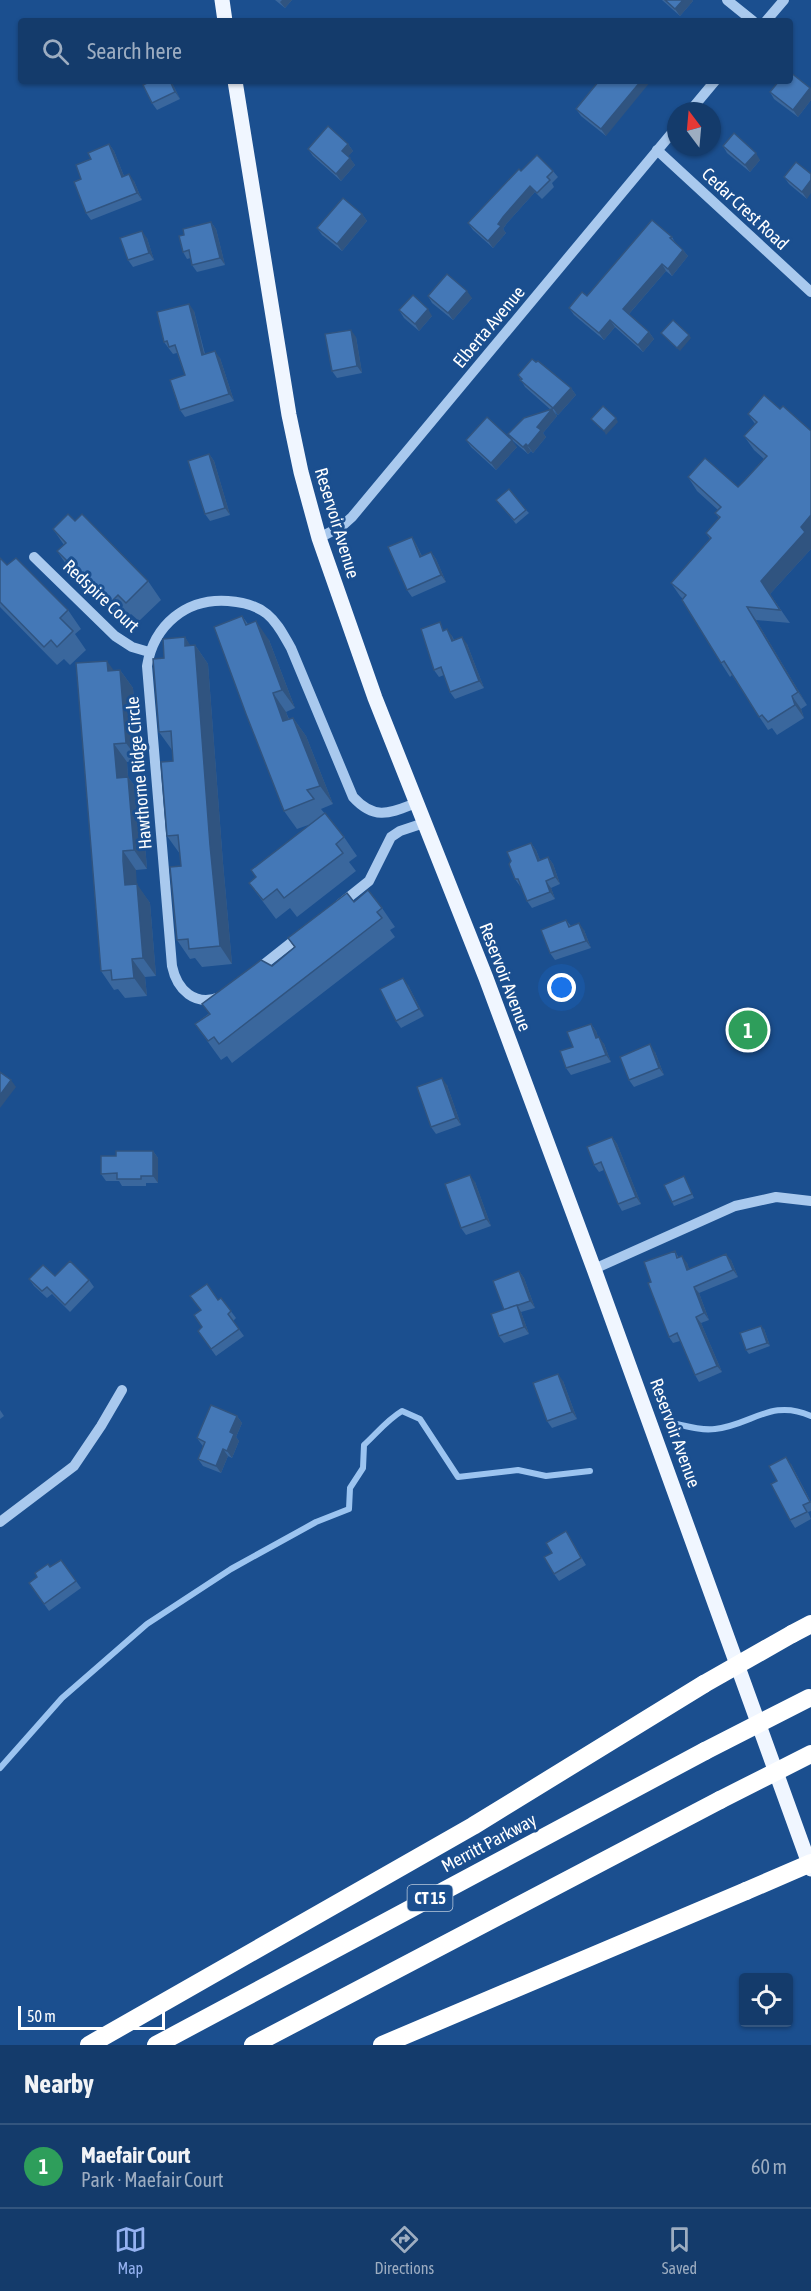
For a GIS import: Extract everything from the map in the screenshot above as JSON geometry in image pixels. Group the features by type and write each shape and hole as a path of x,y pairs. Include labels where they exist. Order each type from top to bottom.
{"highway":[{"path":"89,2045 473,1827 704,1684 811,1624"},
{"name":"Merritt Parkway","path":"156,2045 810,1697"},
{"name":"CT 15","path":"253,2045 811,1754"},
{"path":"382,2045 811,1863"}],"main road":[{"path":"222,0 225,18"},
{"name":"Reservoir Avenue","path":"235,84 287,403 301,472 319,538 371,687 486,978 594,1269 811,1869"}],"street":[{"path":"727,0 749,18"},
{"path":"769,18 784,0"},
{"path":"698,102 712,84"},
{"name":"Elberta Avenue","path":"319,538 342,526 352,517 667,138"},
{"name":"Cedar Crest Road","path":"657,150 811,292"},
{"name":"Redspire Court","path":"34,557 115,636 132,647 150,652"},
{"name":"Hawthorne Ridge Circle","path":"228,992 213,1000 195,998 181,989 174,974 154,770 147,666 158,634 173,616 191,606 224,601 249,604 259,608 275,621 291,648 353,797 362,806 382,814 416,803"},
{"path":"327,914 369,881 391,837 400,831 424,823"},
{"path":"243,980 309,929"},
{"path":"594,1269 735,1206 776,1197 811,1201"},
{"path":"0,1522 74,1466 122,1390"}],"building":[{"path":"665,0 683,0 675,9"},
{"path":"793,74 810,88 793,110 770,92 777,84 793,84"},
{"path":"171,84 175,92 152,103 143,85"},
{"path":"597,84 638,84 601,129 576,109"},
{"path":"328,126 348,144 342,151 350,158 336,174 308,149"},
{"path":"734,133 756,153 745,165 723,146"},
{"path":"109,144 122,177 129,174 137,193 86,213 74,182 81,179 76,165 91,159 88,153"},
{"path":"537,155 553,171 547,177 550,180 537,193 530,186 503,217 498,224 501,226 488,241 468,223 519,169 521,171"},
{"path":"796,162 811,174 811,180 802,192 784,177"},
{"path":"343,198 362,214 337,244 317,228"},
{"path":"652,220 683,250 668,269 662,264 623,309 649,332 638,345 610,320 599,333 569,308 582,292 587,296"},
{"path":"211,222 220,258 192,265 189,250 183,252 179,236 184,235 183,229"},
{"path":"142,231 149,253 128,260 120,238"},
{"path":"447,274 467,291 448,313 428,296"},
{"path":"413,295 428,309 415,324 399,310"},
{"path":"189,304 202,355 215,351 229,394 180,410 170,380 185,375 175,345 169,347 167,341 164,342 157,312"},
{"path":"673,320 689,335 677,348 661,333"},
{"path":"351,330 357,366 332,371 325,334"},
{"path":"532,359 538,361 571,388 553,408 520,380 522,379 518,375"},
{"path":"764,395 780,409 783,406 811,431 811,515 801,527 805,532 761,581 780,610 747,607 798,692 792,696 795,705 768,722 762,715 759,717 724,661 721,663 682,600 686,595 671,583 711,538 706,533 720,517 715,513 721,507 688,477 705,458 738,487 745,480 767,456 744,436 757,422 748,414"},
{"path":"603,406 616,418 604,431 591,419"},
{"path":"552,409 537,427 541,430 528,446 526,444 523,447 508,434 524,418"},
{"path":"487,417 512,440 491,463 466,440"},
{"path":"209,454 225,508 205,514 188,461"},
{"path":"509,489 526,510 514,520 496,500"},
{"path":"68,514 75,521 82,514 148,581 126,603 118,595 110,603 57,551 66,543 53,529"},
{"path":"412,537 420,557 431,552 441,575 407,590 388,547"},
{"path":"0,558 7,565 16,558 68,610 60,618 73,631 57,647 51,640 44,647 0,602"},
{"path":"242,616 246,625 256,621 282,690 273,693 283,721 293,718 320,786 307,790 314,799 284,811 214,627"},
{"path":"440,622 443,631 447,629 452,641 462,637 479,681 450,692 441,667 434,670 421,629"},
{"path":"185,637 185,646 195,645 220,946 189,949 188,939 177,940 170,867 181,866 178,835 167,836 161,762 173,761 171,731 159,732 153,659 164,658 163,639"},
{"path":"107,661 108,671 120,670 126,743 114,744 117,778 128,777 134,850 123,851 123,861 125,885 137,884 143,958 132,959 134,978 112,980 111,970 101,971 76,663"},
{"path":"325,813 344,837 336,844 343,853 284,898 277,889 263,900 249,883 256,877 251,870"},
{"path":"531,843 538,861 548,857 555,877 546,881 550,892 527,901 518,879 515,879 507,852"},
{"path":"368,890 382,908 377,912 382,918 219,1044 214,1037 208,1041 195,1024 210,1014 202,1004 261,960 272,966 295,947 288,938 347,893 354,902"},
{"path":"566,920 569,927 579,923 586,941 550,953 541,930"},
{"path":"403,978 419,1009 396,1021 380,989"},
{"path":"591,1024 606,1055 566,1068 560,1051 573,1047 567,1032"},
{"path":"650,1044 659,1068 629,1080 620,1057"},
{"path":"0,1072 11,1080 0,1095"},
{"path":"442,1078 456,1118 431,1127 417,1087"},
{"path":"612,1137 636,1197 618,1204 601,1162 594,1165 587,1147"},
{"path":"116,1151 153,1151 153,1176 141,1176 141,1179 117,1179 117,1173 101,1174 101,1156 116,1156"},
{"path":"470,1175 486,1219 461,1228 445,1184"},
{"path":"684,1176 692,1194 672,1202 664,1185"},
{"path":"675,1251 677,1258 682,1256 687,1270 726,1254 733,1270 694,1287 704,1313 696,1317 717,1366 695,1375 677,1333 669,1337 648,1283 651,1282 644,1262"},
{"path":"70,1261 89,1280 65,1305 47,1287 42,1291 29,1279 43,1265 55,1276"},
{"path":"519,1271 530,1301 504,1310 493,1281"},
{"path":"207,1284 218,1300 221,1298 231,1311 228,1314 239,1329 211,1349 198,1331 202,1327 194,1315 201,1310 190,1296"},
{"path":"517,1305 524,1327 499,1336 491,1314"},
{"path":"761,1326 767,1343 746,1350 740,1333"},
{"path":"558,1374 572,1412 547,1421 533,1383"},
{"path":"211,1405 237,1416 230,1432 234,1434 227,1451 223,1449 216,1466 198,1459 205,1442 197,1438"},
{"path":"786,1457 810,1502 803,1505 807,1512 790,1520 771,1484 777,1481 769,1466"},
{"path":"566,1531 581,1558 554,1574 544,1557 552,1553 546,1543"},
{"path":"61,1560 76,1581 44,1604 29,1583 37,1577 35,1573 48,1564 50,1567"}],"waterway":[{"path":"0,1768 62,1698 147,1624 231,1569 316,1522 349,1509 350,1488 363,1468 364,1445 402,1411 420,1419 458,1477 518,1470 546,1476 590,1471"},
{"path":"672,1423 710,1429 728,1427 773,1411 797,1411 811,1416"}],"place":[{"name":"Maefair Court","path":"748,1030"}]}
